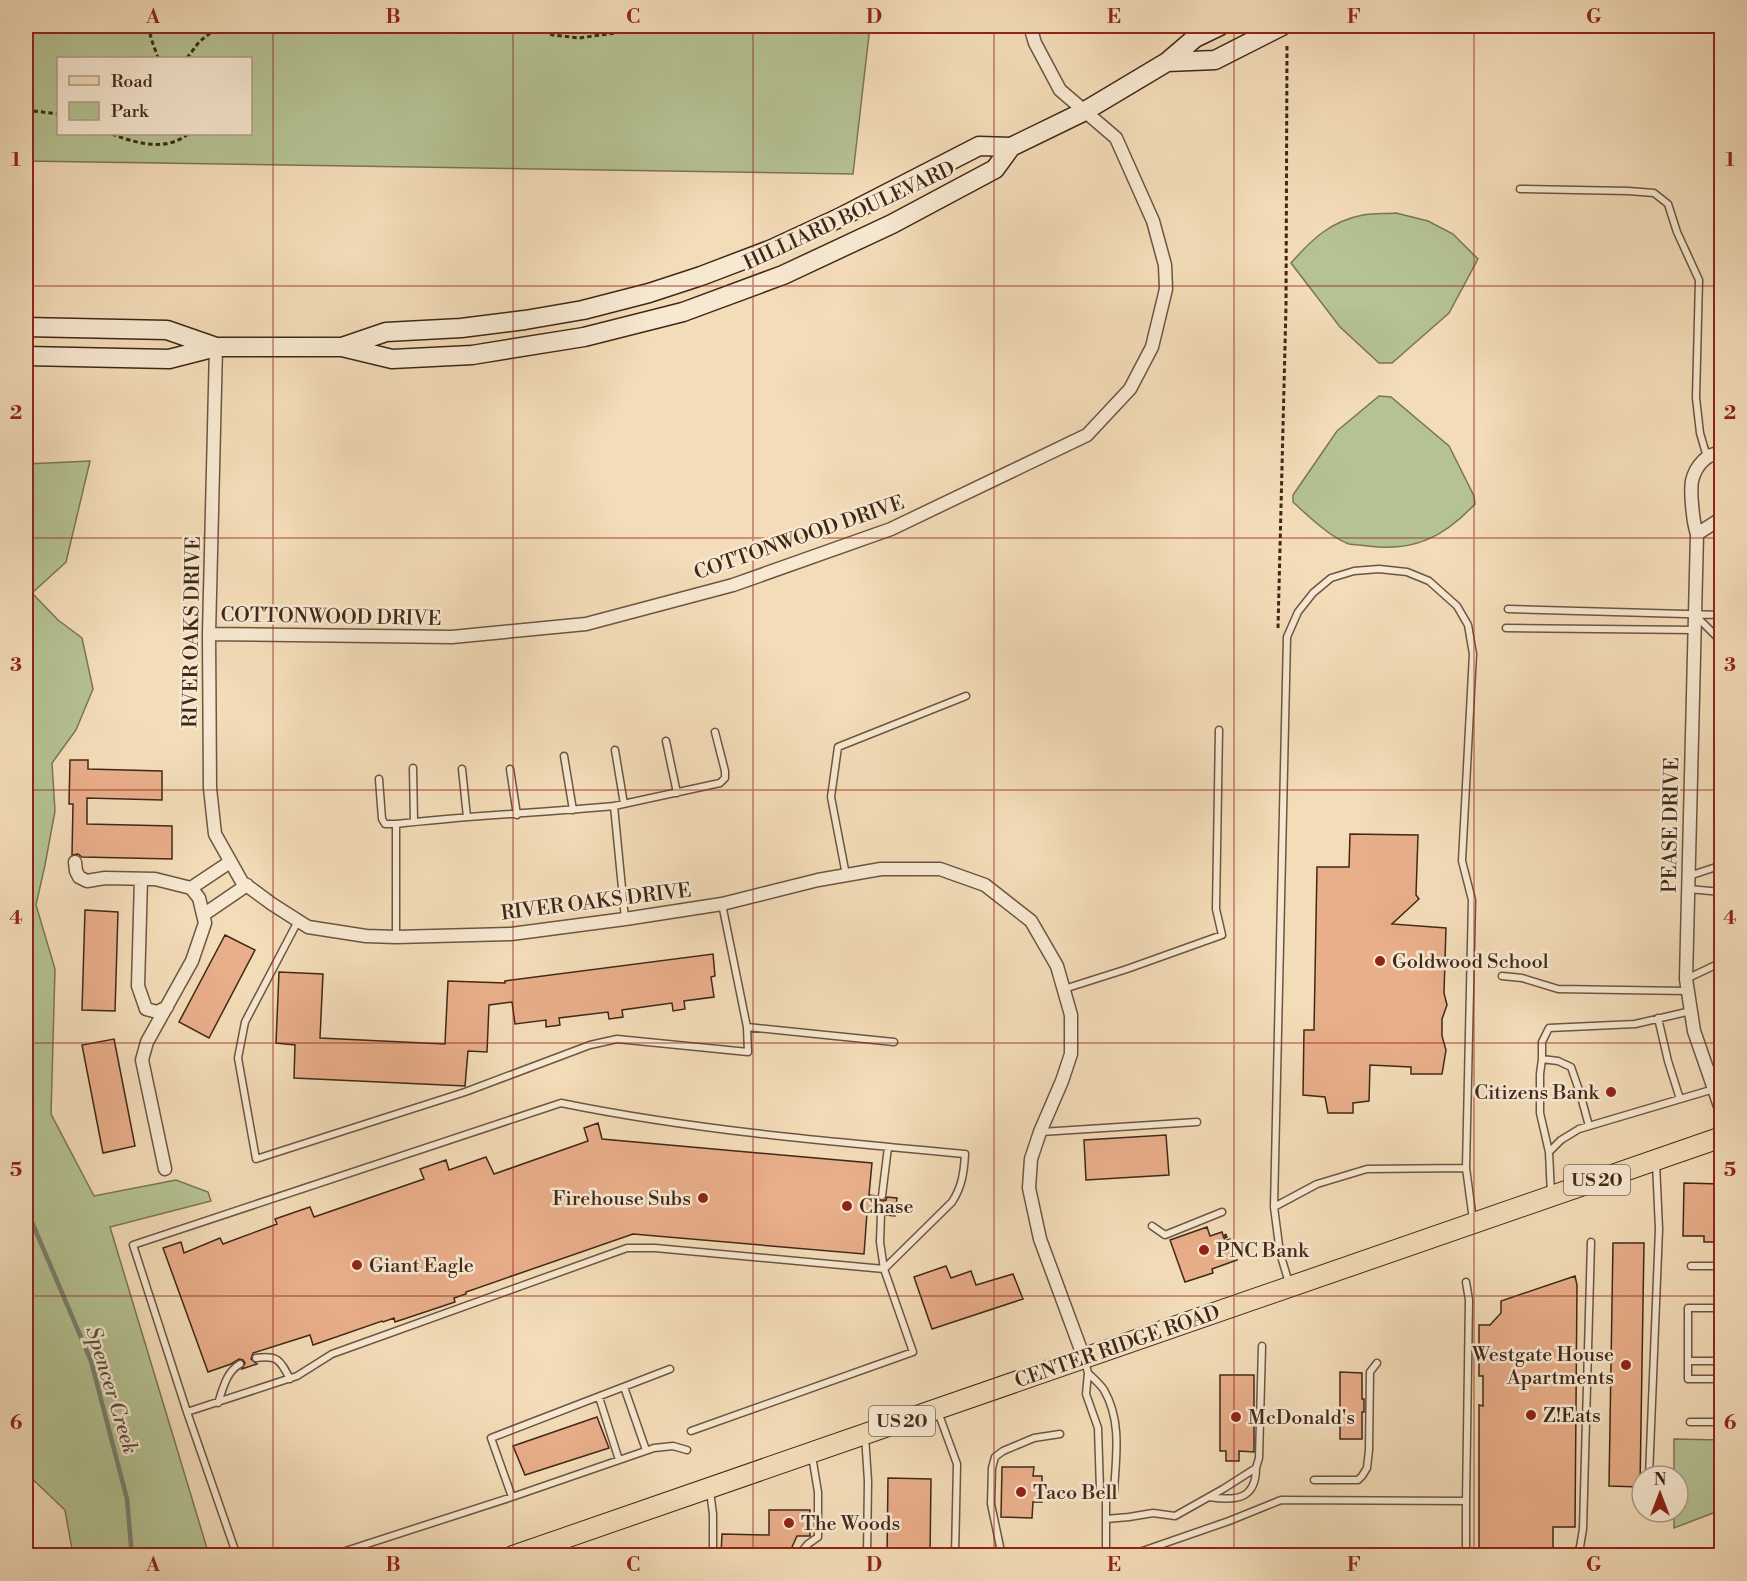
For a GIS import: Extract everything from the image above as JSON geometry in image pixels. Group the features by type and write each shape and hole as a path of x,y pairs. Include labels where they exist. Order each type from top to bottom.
{"main road":[{"name":"HILLIARD BOULEVARD","path":"342,347 386,332 462,328 583,310 649,293 701,276 772,249 839,218 979,146 1011,147 1085,111 1167,62 1195,38 1220,26"},
{"name":"HILLIARD BOULEVARD","path":"1167,62 1215,60 1282,26"},
{"name":"HILLIARD BOULEVARD","path":"26,356 169,359 216,346 342,347 392,358 471,355 584,337 683,312 783,275 892,224 995,169 1011,147"},
{"name":"HILLIARD BOULEVARD","path":"26,327 167,330 216,346"},
{"name":"CENTER RIDGE ROAD","path":"513,1556 937,1409 1086,1365 1290,1286 1722,1137"}],"street":[{"name":"COTTONWOOD DRIVE","path":"209,634 452,637 586,624 733,585 891,529 1087,435 1130,389 1152,346 1166,289 1165,265 1153,221 1116,138 1060,90 1035,44 1030,26"},
{"name":"RIVER OAKS DRIVE","path":"216,346 209,634 210,788 215,834 242,882 308,927 366,936 396,937 511,934 625,919 722,904 881,868 940,868 985,885 1031,921 1058,966 1071,1015 1071,1054 1031,1159 1029,1188 1040,1239 1086,1365"},
{"path":"1707,458 1714,453 1722,453"},
{"name":"PEASE DRIVE","path":"1707,458 1700,464 1692,480 1694,526 1697,534 1687,985 1694,1031 1722,1112"},
{"path":"1697,534 1722,518"},
{"path":"75,862 79,877 87,881 105,878 155,879 191,888 199,898 205,923 192,961 147,1042 142,1060 165,1170"},
{"path":"191,888 231,862"},
{"path":"141,879 138,986 146,1009 157,1012 167,1007"},
{"path":"203,915 247,885"}],"lane":[{"path":"1520,189 1654,193 1668,204 1677,232 1699,280 1696,398 1700,433 1707,458"},
{"path":"1290,1286 1280,1252 1274,1207 1287,637 1298,612 1312,593 1331,578 1354,571 1379,569 1407,572 1429,581 1457,606 1468,625 1473,654 1462,861 1472,900 1466,1168 1473,1223"},
{"path":"1508,609 1722,615"},
{"path":"1695,614 1722,642"},
{"path":"1506,628 1695,630"},
{"path":"846,875 831,797 838,747 966,696"},
{"path":"1064,990 1222,934 1216,909 1219,730"},
{"path":"379,779 382,819 385,824 396,825 467,817 614,806 720,783 725,778 715,732"},
{"path":"666,741 677,793"},
{"path":"615,750 624,804"},
{"path":"564,756 573,810"},
{"path":"413,768 414,822"},
{"path":"462,769 467,817"},
{"path":"510,769 517,815"},
{"path":"614,806 625,919"},
{"path":"396,825 396,937"},
{"path":"1688,883 1722,865"},
{"path":"1688,883 1722,892"},
{"path":"298,921 245,1022 238,1058 256,1159 465,1092 590,1045 616,1039 748,1052 747,1027 722,904"},
{"path":"1502,976 1522,978 1558,989 1687,985 1722,962"},
{"path":"1552,1196 1549,1152 1539,1113 1542,1042 1549,1028 1635,1024 1691,1011"},
{"path":"1658,1018 1680,1099"},
{"path":"747,1027 894,1042"},
{"path":"1542,1059 1558,1061 1571,1067 1581,1093 1589,1126"},
{"path":"1708,1071 1722,1066"},
{"path":"1549,1152 1561,1140 1579,1129 1714,1089"},
{"path":"188,1412 290,1379 332,1354 627,1248 654,1248 884,1269 952,1202 962,1182 965,1154 821,1140 614,1114 561,1103 133,1245 188,1412 237,1556"},
{"path":"1040,1132 1197,1122"},
{"path":"882,1196 888,1147"},
{"path":"1649,1464 1659,1229 1655,1160"},
{"path":"1274,1207 1317,1184 1367,1169 1466,1168"},
{"path":"1152,1226 1165,1235 1222,1212"},
{"path":"691,1431 913,1352 884,1269 881,1249 881,1214"},
{"path":"1575,1556 1580,1547 1583,1529 1591,1242"},
{"path":"1691,1266 1722,1266"},
{"path":"1466,1282 1469,1299 1466,1556"},
{"path":"1722,1308 1688,1308 1688,1378 1722,1379"},
{"path":"1209,1497 1234,1499 1241,1497 1248,1493 1256,1479 1259,1458 1262,1346"},
{"path":"256,1358 278,1359 290,1379"},
{"path":"1688,1361 1722,1361"},
{"path":"1314,1480 1358,1480 1367,1468 1370,1372 1377,1363"},
{"path":"218,1403 228,1376 240,1364"},
{"path":"1086,1365 1086,1394 1098,1428 1100,1490 1106,1498 1106,1556"},
{"path":"1086,1365 1103,1389 1116,1426 1114,1491 1106,1498"},
{"path":"512,1497 491,1438 670,1369"},
{"path":"624,1387 646,1450"},
{"path":"599,1397 619,1460"},
{"path":"937,1409 957,1464 955,1556"},
{"path":"1690,1422 1722,1422"},
{"path":"864,1434 868,1481 867,1556"},
{"path":"1002,1556 991,1504 992,1468 995,1456 1028,1440 1060,1434"},
{"path":"330,1556 512,1497 646,1450 667,1446 687,1450"},
{"path":"798,1556 808,1544 818,1537 818,1492 811,1453"},
{"path":"1106,1519 1153,1513 1175,1516 1256,1468"},
{"path":"709,1488 713,1515 713,1556"},
{"path":"1128,1556 1229,1521 1281,1500 1466,1501"}],"path":[{"path":"148,26 158,57"},
{"path":"188,57 199,42 219,26"},
{"path":"529,26 559,36 579,38 637,30 663,31 671,26"},
{"path":"1278,633 1286,306 1287,45"},
{"path":"26,110 57,114"},
{"path":"115,135 133,141 158,144 174,142 186,135"},
{"path":"1225,1234 1227,1240"}],"green space":[{"path":"26,26 870,26 853,174 26,161"},
{"path":"1396,213 1428,221 1453,234 1478,259 1449,313 1392,363 1379,363 1340,327 1291,263 1307,246 1332,226 1363,215"},
{"path":"1379,396 1391,397 1449,446 1474,496 1475,504 1452,525 1427,540 1400,547 1349,544 1327,532 1293,502 1293,495 1337,431"},
{"path":"90,461 66,562 32,593 58,620 82,638 93,689 76,730 52,763 55,811 36,905 55,969 51,1114 94,1196 176,1180 208,1192 211,1201 110,1227 209,1555 73,1555 65,1510 26,1473 26,464"},
{"path":"1674,1439 1722,1440 1721,1510 1690,1522 1690,1464 1674,1464"}],"building":[{"path":"70,760 88,760 88,769 162,771 162,800 87,798 87,824 172,826 172,859 72,855 73,804 69,804"},
{"name":"Goldwood School","path":"1350,834 1418,835 1416,895 1419,899 1392,924 1446,928 1444,993 1447,1005 1442,1019 1442,1036 1446,1050 1442,1074 1411,1074 1411,1067 1370,1065 1369,1101 1353,1103 1353,1113 1328,1113 1325,1097 1303,1095 1304,1030 1314,1030 1317,867 1349,867"},
{"path":"85,910 118,912 115,1011 82,1010"},
{"path":"225,935 255,950 209,1038 179,1022"},
{"path":"713,954 715,976 711,977 714,997 684,1001 685,1009 673,1011 672,1003 622,1010 623,1017 609,1019 608,1012 559,1018 560,1025 546,1027 546,1020 515,1024 512,1002 489,1005 487,1052 468,1051 465,1086 294,1078 295,1045 276,1043 279,972 323,974 320,1038 445,1044 448,981 505,983 505,981"},
{"path":"114,1039 135,1146 103,1153 82,1045"},
{"path":"598,1123 602,1139 872,1163 869,1195 877,1196 878,1200 882,1201 887,1197 897,1198 895,1216 886,1215 882,1209 876,1214 867,1213 864,1254 633,1234 466,1292 454,1298 455,1302 395,1322 394,1318 382,1321 313,1345 310,1335 253,1353 251,1359 257,1364 242,1369 245,1363 239,1359 208,1372 163,1248 181,1242 184,1253 220,1238 223,1244 277,1224 275,1219 310,1207 314,1217 424,1179 420,1169 446,1160 449,1170 486,1157 494,1174 588,1141 584,1128"},
{"path":"1166,1135 1169,1175 1086,1180 1084,1140"},
{"path":"1684,1183 1722,1184 1722,1242 1704,1242 1704,1236 1683,1236"},
{"name":"PNC Bank","path":"1207,1227 1210,1236 1222,1232 1225,1241 1230,1239 1237,1260 1212,1269 1213,1273 1185,1282 1170,1240"},
{"name":"Westgate House Apartments","path":"1613,1243 1644,1243 1640,1464 1630,1464 1630,1487 1609,1486"},
{"path":"946,1266 951,1278 971,1271 976,1285 1013,1274 1023,1299 932,1329 914,1277"},
{"path":"1575,1276 1577,1285 1575,1527 1553,1527 1553,1556 1479,1556 1479,1405 1483,1406 1483,1376 1479,1376 1479,1325 1490,1325 1501,1313 1501,1301"},
{"path":"1340,1372 1362,1373 1364,1412 1362,1412 1362,1439 1340,1439"},
{"path":"1220,1375 1254,1375 1254,1452 1239,1451 1239,1461 1226,1461 1226,1451 1220,1451"},
{"path":"597,1417 609,1448 525,1475 513,1446"},
{"name":"Taco Bell","path":"1002,1467 1034,1467 1033,1476 1042,1476 1042,1502 1033,1502 1032,1518 1001,1517"},
{"path":"888,1478 931,1479 930,1556 887,1556"},
{"name":"The Woods","path":"769,1510 810,1510 810,1536 797,1536 788,1556 721,1556 722,1534 769,1535"}],"waterway":[{"name":"Spencer Creek","path":"26,1208 91,1361 127,1499 132,1556"}],"place":[{"name":"Goldwood School","path":"1380,961"},
{"name":"Citizens Bank","path":"1611,1092"},
{"name":"Firehouse Subs","path":"703,1198"},
{"name":"Chase","path":"847,1206"},
{"name":"PNC Bank","path":"1204,1250"},
{"name":"Giant Eagle","path":"357,1265"},
{"name":"Westgate House Apartments","path":"1626,1365"},
{"name":"Z!Eats","path":"1531,1415"},
{"name":"McDonald's","path":"1236,1417"},
{"name":"Taco Bell","path":"1021,1492"},
{"name":"The Woods","path":"789,1523"}]}
